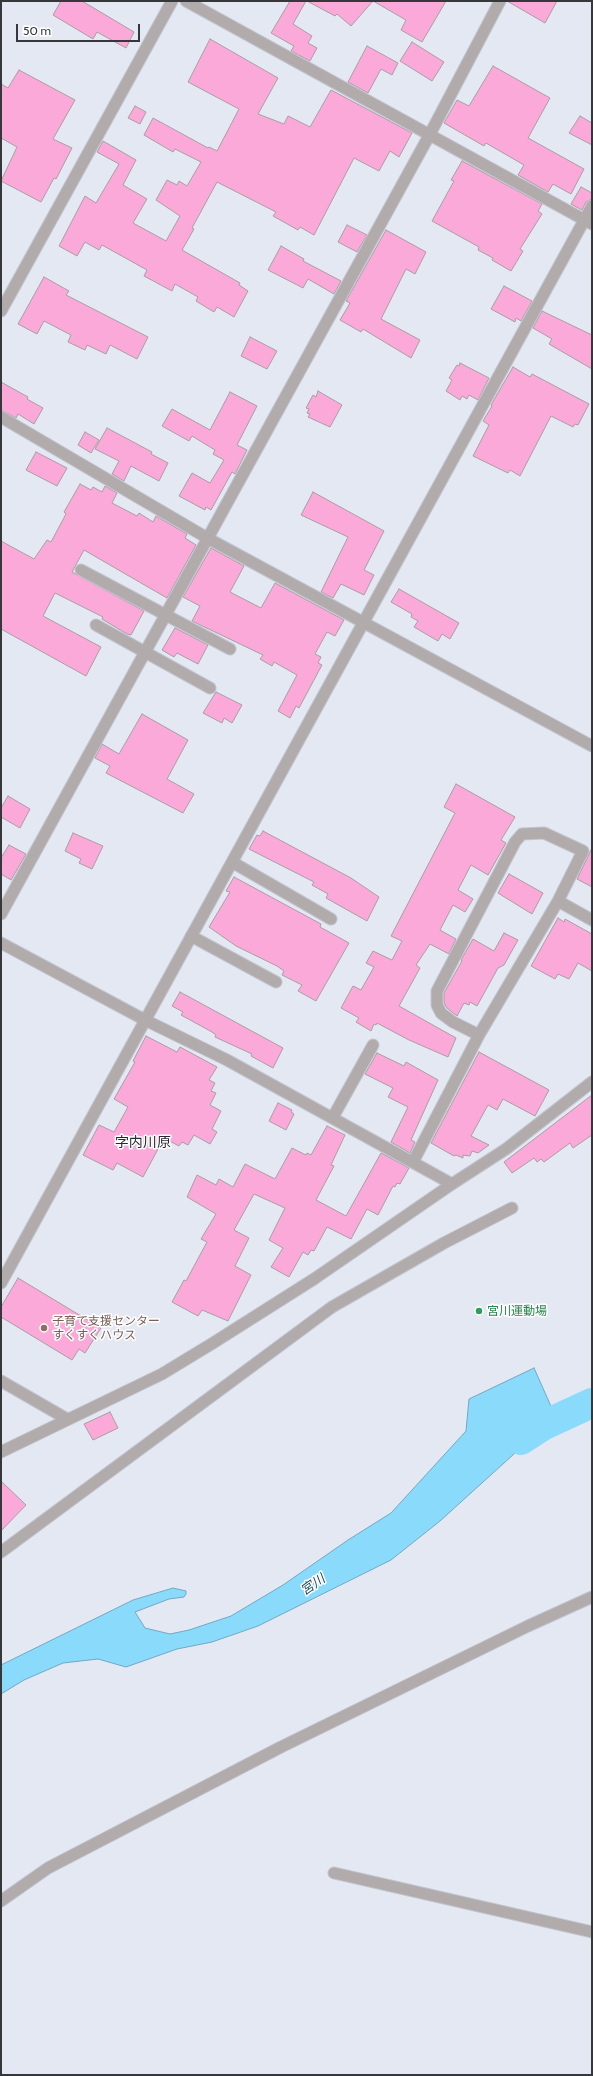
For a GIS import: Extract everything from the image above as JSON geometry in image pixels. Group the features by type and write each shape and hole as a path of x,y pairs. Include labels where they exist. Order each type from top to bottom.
{"street":[{"path":"1,311 172,1"},
{"path":"186,1 588,222"},
{"path":"1,914 209,539 430,134 500,1"},
{"path":"1,1284 363,623 588,222 592,206"},
{"path":"1,417 209,539 592,746"},
{"path":"81,570 230,649"},
{"path":"96,625 210,688"},
{"path":"413,1162 479,1035 558,901 583,851 544,833 522,834 515,842 437,991 436,1005 441,1013 453,1022 479,1035"},
{"path":"232,862 331,919"},
{"path":"558,901 592,920"},
{"path":"191,936 276,982"},
{"path":"1,943 145,1020 227,1060 333,1117 452,1184"},
{"path":"333,1117 373,1045"},
{"path":"1,1452 162,1374 213,1343 314,1279 452,1184 506,1149 592,1082"},
{"path":"1,1552 332,1307 444,1243 512,1208"},
{"path":"1,1381 67,1419"},
{"path":"1,1901 48,1868 274,1750 592,1596"},
{"path":"334,1872 592,1932"}],"water":[{"path":"534,1368 562,1431 536,1437 525,1444 440,1521 391,1560 258,1626 212,1642 177,1649 126,1667 98,1659 63,1663 24,1680 1,1694 1,1665 133,1600 173,1588 186,1591 184,1597 169,1599 135,1612 145,1628 170,1634 189,1630 231,1616 283,1585 348,1540 391,1513 466,1431 469,1399"}],"building":[{"path":"61,1 82,1 134,32 126,48 97,32 93,39 53,15"},
{"path":"290,1 306,1 293,24 312,36 308,43 317,48 310,61 291,51 294,46 271,33"},
{"path":"307,1 373,1 351,26 337,14 335,16"},
{"path":"373,1 446,1 422,42 401,30 406,20"},
{"path":"507,1 557,1 545,23"},
{"path":"210,39 278,78 258,114 284,124 288,116 310,127 331,90 412,133 399,157 390,151 379,171 354,158 314,235 300,227 298,230 273,216 276,212 217,182 182,250 240,283 239,285 248,291 234,317 217,307 214,312 196,301 198,297 175,284 172,291 144,276 147,270 102,245 99,250 85,242 77,256 59,246 85,196 96,203 119,164 97,152 103,141 136,160 123,185 147,199 133,223 166,241 180,216 156,200 167,180 177,185 179,181 187,186 201,162 175,149 173,152 144,135 153,118 208,148 209,147 217,151 239,109 188,82"},
{"path":"412,42 444,62 432,81 400,61"},
{"path":"367,46 398,63 392,75 381,69 368,93 348,82"},
{"path":"493,66 550,98 528,138 584,169 571,194 553,184 548,192 518,175 524,165 486,143 484,146 444,123 457,100 469,106"},
{"path":"19,70 75,100 53,139 72,148 56,179 54,178 41,202 1,181 17,147 1,138 1,84 8,88"},
{"path":"135,106 146,112 140,124 128,118"},
{"path":"580,116 592,123 592,145 569,133"},
{"path":"462,161 542,204 538,211 542,214 520,249 523,251 511,271 492,260 493,258 478,250 479,247 432,221 454,181 451,180"},
{"path":"581,187 592,193 592,199 586,202 582,210 571,204"},
{"path":"347,225 367,235 357,252 338,242"},
{"path":"386,230 426,252 415,274 406,269 381,319 420,340 411,358 363,329 361,332 340,320 350,303 346,301"},
{"path":"281,246 304,259 303,261 341,281 334,294 308,279 303,288 268,270"},
{"path":"44,277 69,291 66,295 148,337 137,359 110,345 106,354 87,345 85,350 68,342 71,335 44,321 37,334 18,324"},
{"path":"504,286 532,301 521,321 516,318 515,322 491,309"},
{"path":"542,311 592,335 592,369 549,344 552,339 533,328"},
{"path":"250,337 277,351 267,369 241,356"},
{"path":"460,363 489,378 478,400 469,395 467,399 462,396 460,400 446,391 452,380 449,378 457,365 459,366"},
{"path":"513,367 530,377 532,374 589,404 578,425 575,424 573,427 551,416 520,476 510,470 508,473 473,456 489,425 483,421"},
{"path":"1,382 28,397 27,399 43,408 34,424 18,414 16,418 1,410"},
{"path":"318,391 342,405 330,427 308,417 310,414 307,413 309,409 306,408 313,395 316,397"},
{"path":"230,392 257,406 237,445 247,450 235,474 232,472 211,510 206,507 205,510 179,496 192,473 210,483 224,460 213,454 215,450 192,436 189,441 162,426 172,409 210,430"},
{"path":"107,428 152,452 151,454 168,463 159,481 131,466 124,481 112,474 119,461 95,449"},
{"path":"85,432 99,440 91,453 78,445"},
{"path":"36,452 67,468 57,486 26,470"},
{"path":"80,484 91,490 93,487 102,492 105,486 117,493 112,503 137,516 139,513 153,522 156,516 187,534 185,538 196,545 167,598 84,550 72,572 144,611 131,635 102,619 103,617 55,593 43,616 101,647 86,676 1,629 1,541 34,559 47,540 51,542 66,514 64,512"},
{"path":"313,492 384,531 364,570 374,575 364,595 341,584 333,598 321,592 348,537 301,515"},
{"path":"211,548 244,566 230,592 261,608 275,583 344,620 335,636 327,632 315,654 321,657 318,663 322,665 299,708 296,706 290,718 278,711 297,675 274,662 272,666 260,659 263,655 192,621 200,606 183,597"},
{"path":"399,589 459,623 450,639 442,634 438,641 414,627 418,621 411,617 412,614 391,602"},
{"path":"175,628 208,645 198,664 177,653 174,657 162,650"},
{"path":"216,692 242,705 232,723 224,718 222,723 203,713"},
{"path":"142,714 188,740 167,779 194,794 183,813 106,773 110,766 95,758 102,744 119,754"},
{"path":"456,784 515,817 501,840 506,843 488,875 471,865 458,890 473,899 465,912 453,905 440,930 456,939 449,954 430,944 416,965 420,968 399,1006 456,1038 448,1057 409,1040 377,1023 376,1025 374,1024 371,1031 356,1022 359,1018 341,1008 353,986 361,990 374,967 366,963 373,951 392,960 402,941 391,936 455,813 444,807"},
{"path":"8,796 30,809 20,828 1,817 1,808"},
{"path":"263,831 351,878 379,897 367,921 326,898 328,894 312,885 314,882 249,849 257,835 260,836"},
{"path":"73,833 103,846 92,869 79,863 81,859 65,851"},
{"path":"9,845 26,854 11,880 1,874 1,858"},
{"path":"592,848 592,887 577,879"},
{"path":"509,874 543,893 532,914 498,893"},
{"path":"234,877 321,924 320,927 349,943 316,1001 298,991 302,985 282,975 284,971 277,966 236,946 209,927 230,892 226,891"},
{"path":"558,918 564,922 565,919 592,934 592,971 578,963 569,979 558,974 555,979 531,966"},
{"path":"504,933 518,940 504,965 498,968 477,1006 470,1002 469,1005 464,1003 457,1016 447,1008 444,1003 444,993 462,961 461,960 473,939 494,951"},
{"path":"180,992 283,1048 273,1068 251,1056 252,1054 215,1037 216,1035 212,1032 181,1015 183,1012 172,1006"},
{"path":"146,1036 177,1052 180,1047 217,1067 209,1080 215,1083 211,1091 216,1093 210,1105 221,1111 212,1129 217,1132 210,1144 194,1135 188,1145 182,1142 179,1146 164,1138 143,1177 117,1163 113,1170 83,1155 99,1125 114,1132 128,1107 114,1099 135,1062 133,1061"},
{"path":"479,1052 549,1090 535,1116 503,1099 497,1110 488,1105 471,1136 489,1145 478,1153 472,1151 470,1156 463,1155 463,1158 456,1155 454,1156 431,1143"},
{"path":"377,1053 404,1066 406,1062 438,1080 411,1140 415,1142 410,1153 391,1142 408,1107 388,1097 393,1088 365,1074"},
{"path":"592,1095 592,1135 573,1148 570,1143 544,1162 541,1159 537,1162 534,1158 512,1173 504,1162"},
{"path":"278,1103 292,1110 291,1112 294,1114 286,1130 269,1121"},
{"path":"327,1126 345,1135 331,1165 334,1166 316,1200 346,1216 381,1153 409,1168 400,1184 397,1183 395,1187 393,1186 378,1215 367,1209 351,1239 327,1227 314,1251 311,1250 308,1255 303,1252 289,1277 271,1267 283,1248 269,1240 285,1208 254,1194 234,1230 249,1238 235,1266 251,1275 228,1321 202,1310 198,1316 172,1302 184,1280 186,1281 207,1242 201,1239 216,1214 187,1197 197,1175 216,1185 219,1179 233,1187 245,1164 275,1179 292,1148 306,1155 307,1153 311,1155"},
{"path":"18,1278 101,1328 85,1353 79,1349 72,1360 1,1317 1,1307"},
{"path":"110,1412 118,1428 93,1440 84,1424"},
{"path":"1,1481 26,1505 1,1531"}],"waterway":[{"name":"宮川","path":"521,1440 544,1425 592,1403"}],"place":[{"name":"宮川運動場","path":"479,1311"},
{"name":"子育て支援センター すくすくハウス","path":"44,1328"}],"district":[{"name":"字内川原","path":"143,1143"}]}
